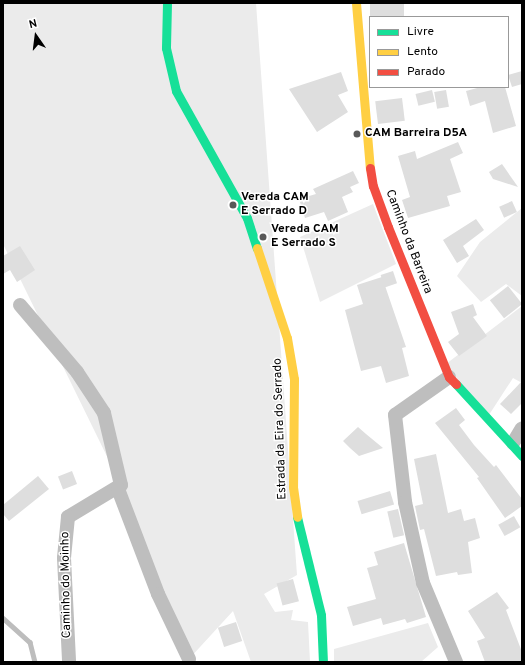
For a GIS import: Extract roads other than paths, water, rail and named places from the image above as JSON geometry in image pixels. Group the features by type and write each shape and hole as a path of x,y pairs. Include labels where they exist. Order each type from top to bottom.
{"main road":[{"name":"Estrada da Eira do Serrado","path":"167,3 166,48 176,91 247,218 287,338 294,374 293,487 296,512 321,615 323,662"},
{"name":"Caminho da Barreira","path":"356,3 367,154 373,186 401,264 449,377 513,443 522,456"}],"street":[{"path":"20,305 77,372 104,413 121,485 118,489 158,594 190,659"},
{"path":"449,377 395,415 405,502 424,582 456,662"},
{"path":"513,443 522,428"},
{"name":"Caminho do Moinho","path":"69,662 64,558 68,517 118,489"}],"waterway":[{"path":"3,618 30,642 35,662"}],"place":[{"name":"CAM Barreira D5A","path":"357,134"},
{"name":"Vereda CAM E Serrado D","path":"233,205"},
{"name":"Vereda CAM E Serrado S","path":"263,237"}]}
